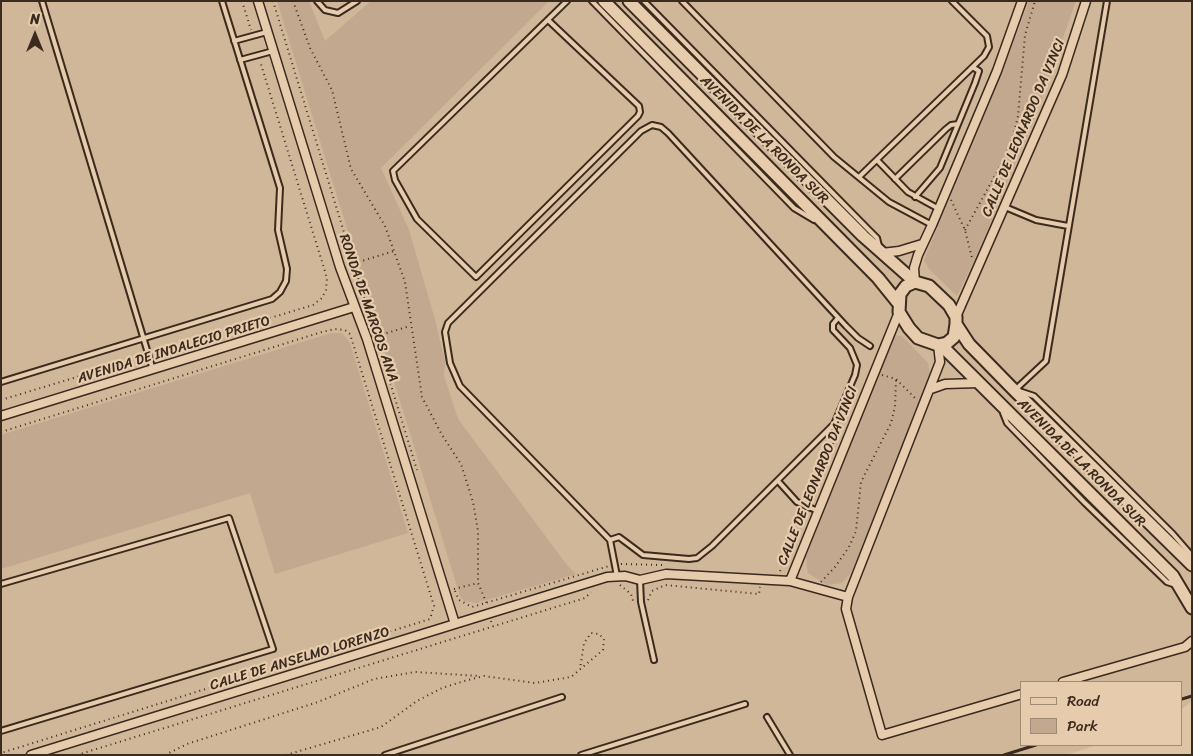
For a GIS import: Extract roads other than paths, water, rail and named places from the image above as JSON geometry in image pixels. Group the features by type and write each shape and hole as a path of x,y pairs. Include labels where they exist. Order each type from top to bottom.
{"main road":[{"name":"AVENIDA DE LA RONDA SUR","path":"629,1 882,253 915,282"},
{"name":"AVENIDA DE LA RONDA SUR","path":"601,3 878,278 899,308"},
{"path":"915,282 929,286 948,305 956,320 954,337 940,345 918,338 909,328 899,308 900,294 906,286 915,282"},
{"name":"AVENIDA DE LA RONDA SUR","path":"956,320 970,344 1192,565"},
{"name":"AVENIDA DE LA RONDA SUR","path":"940,345 1173,576 1192,608"}],"street":[{"name":"RONDA DE MARCOS ANA","path":"258,1 354,307 367,339 455,624"},
{"path":"915,282 914,268 922,244 939,209 997,71 1022,1"},
{"name":"CALLE DE LEONARDO DA VINCI","path":"956,320 1062,75 1086,1"},
{"path":"882,253 900,251 922,244"},
{"name":"AVENIDA DE INDALECIO PRIETO","path":"1,416 354,307"},
{"name":"CALLE DE LEONARDO DA VINCI","path":"848,597 790,581 899,308"},
{"path":"940,345 940,362 931,389 848,597 846,610 882,735 1020,695"},
{"path":"931,389 945,384 979,383"},
{"path":"617,576 640,580 666,574 790,581"},
{"name":"CALLE DE ANSELMO LORENZO","path":"31,755 576,586 617,576"},
{"path":"1066,681 1185,647 1192,641"}],"lane":[{"path":"42,1 153,370"},
{"path":"1,382 272,299 280,292 286,281 286,269 278,230 280,188 222,1"},
{"path":"317,1 325,10 338,13 357,1"},
{"path":"548,20 639,106 640,112 476,277 417,219 395,180 393,171 567,1"},
{"path":"592,1 601,3"},
{"path":"644,1 877,238 882,253"},
{"path":"682,1 834,157 889,202 932,225"},
{"path":"859,177 974,68 984,56 989,41 987,36 952,1"},
{"path":"1107,1 1046,361 1015,390 1034,396 1173,534 1192,556"},
{"path":"234,41 267,32"},
{"path":"240,60 273,51"},
{"path":"915,197 940,168 977,76 978,71 974,68"},
{"path":"895,179 946,129 951,125 958,124"},
{"path":"617,576 610,540 460,386 450,363 445,332 448,323 640,130 652,125 661,127 668,133 838,318 858,338 870,346"},
{"path":"877,160 915,197 939,209"},
{"path":"1005,207 1036,220 1068,226"},
{"path":"610,540 619,537 643,555 697,558 778,481 834,424 855,375 855,357 833,330 833,324 838,318"},
{"path":"778,481 797,502 818,511"},
{"path":"1,584 229,518 273,649 1,731"},
{"path":"640,580 641,602 654,660"},
{"path":"385,755 562,697"},
{"path":"581,755 745,704"},
{"path":"767,717 790,755"}],"railway":[{"path":"1183,699 1192,696"},
{"path":"1004,755 1033,746"}]}
